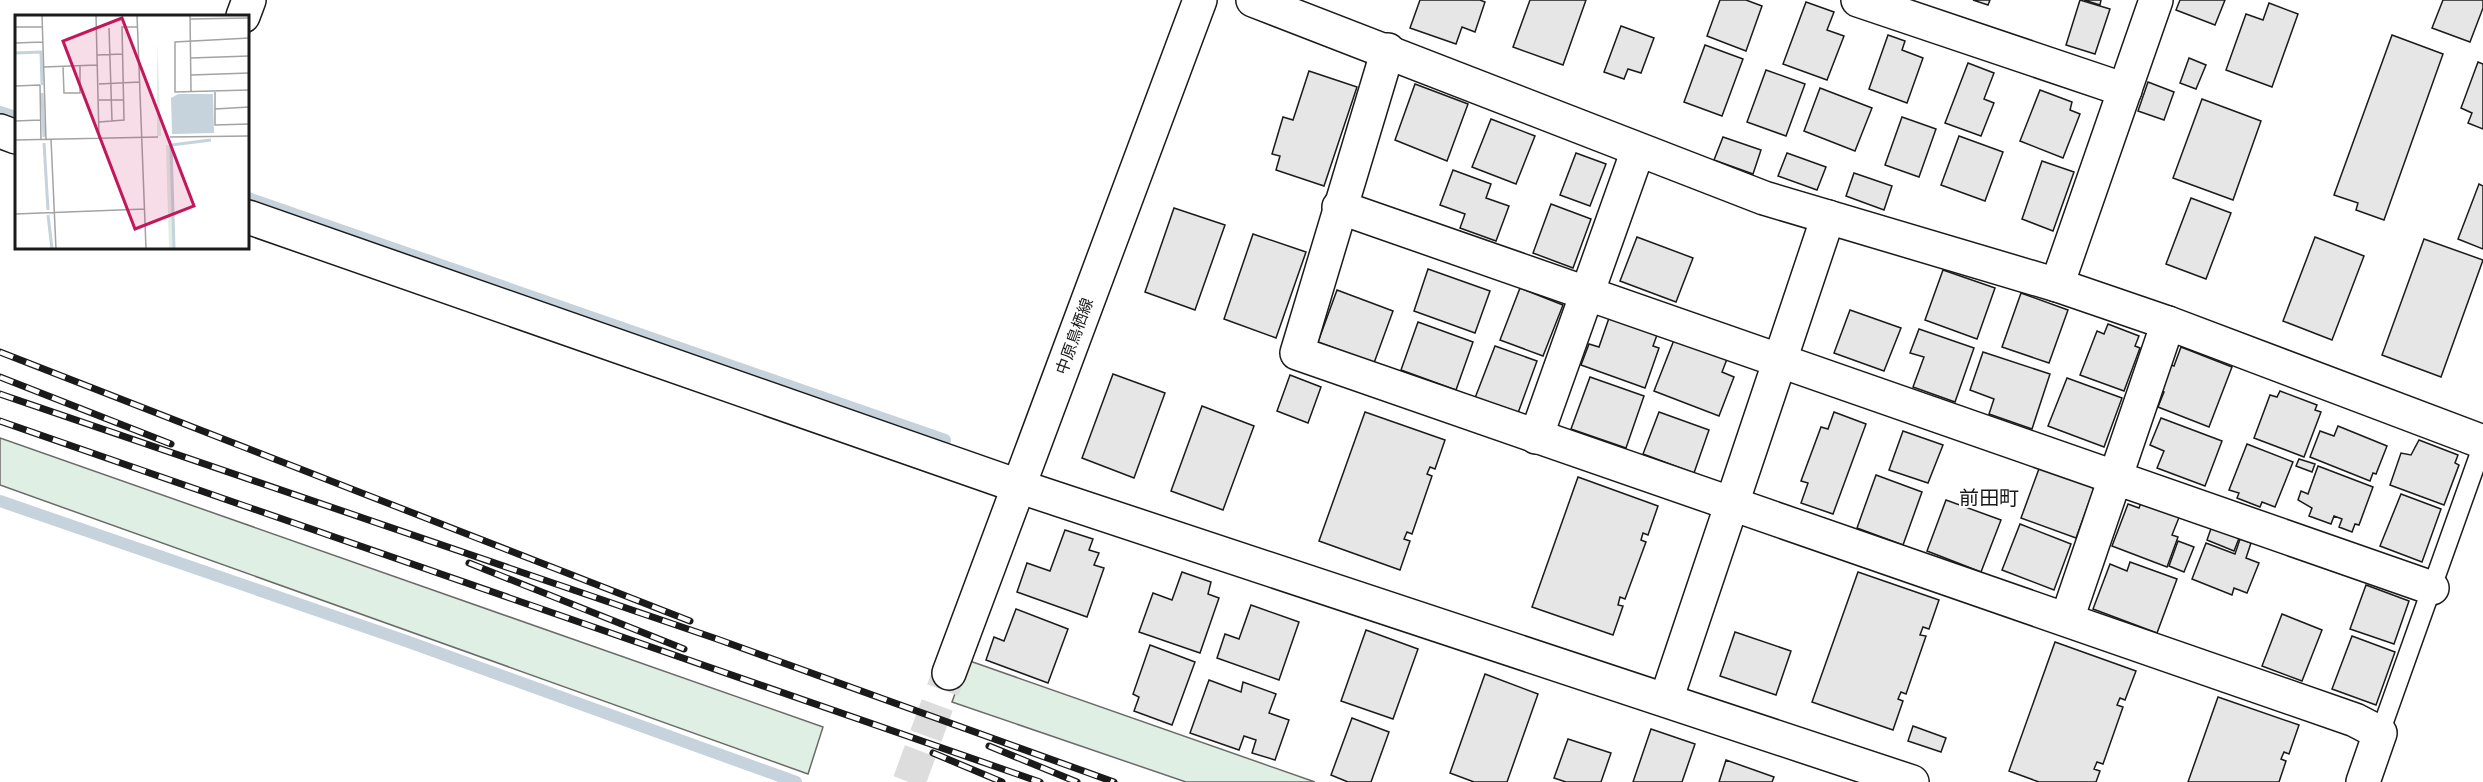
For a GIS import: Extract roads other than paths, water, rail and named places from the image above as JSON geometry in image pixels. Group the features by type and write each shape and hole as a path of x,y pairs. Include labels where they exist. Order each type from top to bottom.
{"street":[{"path":"243,15 249,0"},
{"name":"中原鳥栖線","path":"950,673 1200,0"},
{"path":"1253,0 1388,50 1764,198 2057,285 2168,323 2483,443"},
{"path":"1858,0 2125,90"},
{"path":"2057,285 2156,0"},
{"path":"1388,50 1297,353 2355,720 2380,733 2363,782"},
{"path":"0,131 15,137"},
{"path":"1536,436 1638,150"},
{"path":"1339,207 2432,588"},
{"path":"249,217 1018,486 1912,782"},
{"path":"1666,700 1828,217"},
{"path":"2067,619 2168,323"}],"lane":[{"path":"2380,733 2483,443"}],"waterway":[{"path":"0,112 15,117"},
{"path":"249,198 945,440"},
{"path":"0,501 406,641 796,782"}],"tunnel":[{"path":"909,782 949,673"}],"railway":[{"path":"0,352 690,621"},
{"path":"0,377 171,444"},
{"path":"0,394 717,639 1114,782"},
{"path":"0,421 1040,782"},
{"path":"469,563 684,649"},
{"path":"989,746 1077,782"},
{"path":"933,753 1002,782"}],"district":[{"name":"前田町","path":"1989,498"}]}
